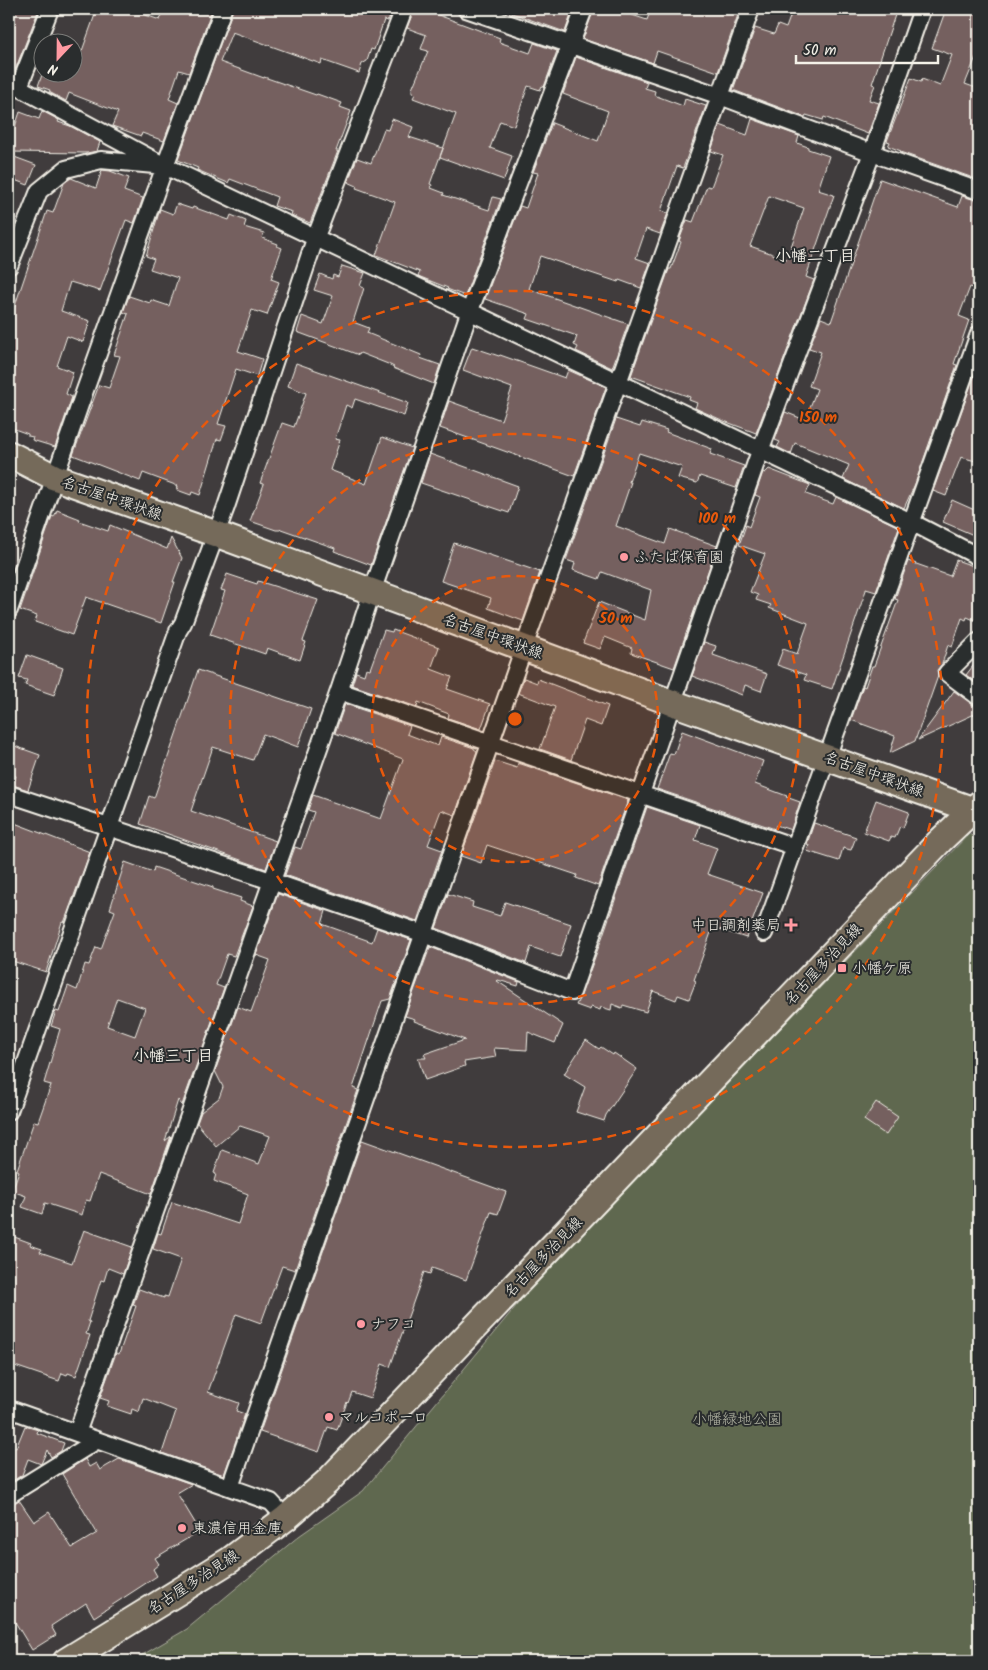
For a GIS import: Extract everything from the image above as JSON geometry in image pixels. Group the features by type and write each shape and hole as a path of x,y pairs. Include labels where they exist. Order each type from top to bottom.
{"main road":[{"name":"名古屋中環状線","path":"9,454 54,477 216,534 673,702 977,809"},
{"name":"名古屋多治見線","path":"66,1661 230,1560 286,1518 327,1482 647,1150 940,840 977,809"}],"street":[{"path":"50,9 14,85 165,166 469,313 912,523 979,557"},
{"path":"9,610 14,579 54,477 222,9"},
{"path":"9,1111 178,631 183,623 216,534 315,239 404,9"},
{"path":"466,9 720,96 979,191"},
{"path":"77,1433 339,691 469,313 584,9"},
{"path":"230,1487 490,742 751,9"},
{"path":"9,794 424,934 572,992 760,451 872,153 922,9"},
{"path":"9,266 14,239 39,191 66,169 101,160 165,166"},
{"path":"764,933 979,334"},
{"path":"979,641 947,673 979,698"},
{"path":"339,691 794,847"},
{"path":"9,1409 271,1502 286,1518"},
{"path":"9,1494 96,1441"}],"green space":[{"name":"小幡緑地公園","path":"969,834 979,840 979,1661 132,1661 187,1629 299,1536 363,1491 545,1271"}],"building":[{"path":"9,9 39,9 15,70 9,68"},
{"path":"97,9 128,9 160,20 164,9 212,9 189,73 179,70 169,99 178,103 164,141 142,133 141,136 112,126 118,112 69,93 66,101 49,92 50,90 38,86 39,82 82,82 82,51"},
{"path":"233,9 293,9 306,13 308,9 393,9 388,21 384,20 374,50 371,49 367,61 362,64 359,73 322,60 321,64 232,32 220,62 342,103 340,107 351,111 336,151 338,151 310,223 291,215 292,212 274,206 277,197 230,179 228,183 178,160"},
{"path":"414,9 422,9 500,38 499,42 530,53 534,43 557,51 544,87 542,86 540,90 528,86 514,126 500,121 490,148 512,156 504,180 440,157 456,114 413,98 415,94 412,93 412,89 428,51 421,49 426,35 407,28"},
{"path":"510,9 573,9 565,32 509,12"},
{"path":"594,9 614,9 647,20 651,9 740,9 718,72 657,51 653,63 583,39"},
{"path":"793,9 897,9 872,84 875,85 869,100 879,103 868,134 824,117 823,120 806,115 805,117 733,90 755,28 774,34 778,25 786,28"},
{"path":"946,9 979,9 979,58 976,57 965,84 979,89 979,180 900,152 888,146 890,142 887,141 911,78 921,82 922,79 940,86 952,55 932,48"},
{"path":"576,57 647,82 645,88 655,91 654,95 683,106 685,99 706,106 683,168 677,166 661,211 668,213 660,234 646,229 636,258 650,263 641,288 540,256 529,289 628,324 612,368 576,351 578,347 574,345 577,336 527,319 529,314 485,299 520,206 526,208 538,173 533,172 552,123 598,141 608,111 563,94"},
{"path":"42,111 59,120 58,122 70,126 100,142 97,151 87,153 9,152 9,144 20,112 39,119"},
{"path":"392,119 413,127 409,137 443,148 430,184 432,185 431,188 444,193 443,195 489,210 493,197 501,199 465,296 418,276 420,272 376,255 395,202 356,188 357,186 348,182 357,158 371,163 384,129 388,130"},
{"path":"752,119 799,136 797,143 829,156 818,190 834,195 806,277 814,280 756,433 695,408 697,403 689,400 690,397 631,376 669,269 671,269 681,242 679,241 687,220 693,222 707,186 711,187 723,155 711,151 720,125 747,135","holes":["769,196 804,208 787,259 750,246"]},
{"path":"9,155 36,165 28,185 9,178"},
{"path":"102,170 129,178 124,191 143,198 134,223 126,220 100,291 70,282 61,311 90,321 83,342 67,336 57,366 73,372 66,394 72,397 55,447 32,440 33,437 28,436 28,434 9,427 9,323 47,211 53,213 64,183 71,178 96,188"},
{"path":"880,179 958,207 962,196 979,201 979,290 970,287 959,316 969,320 954,364 957,365 915,484 904,508 843,479 849,465 795,443 791,454 777,447 780,442 775,440 785,412 805,420 817,389 809,386 821,352 809,348 821,318 831,322"},
{"path":"177,204 192,209 193,207 229,220 231,215 246,221 244,227 264,233 262,238 278,244 277,246 282,248 271,279 279,282 267,315 252,310 238,351 262,359 257,376 236,369 218,424 226,426 221,440 217,439 200,495 192,492 191,495 177,490 178,486 143,473 140,481 73,455 99,385 109,388 120,356 114,355 128,314 123,312 129,296 150,303 151,300 169,306 178,278 150,269 154,259 146,256 160,209 173,214"},
{"path":"342,266 365,273 360,286 364,288 353,322 369,328 367,333 421,355 420,358 440,365 434,384 360,353 359,355 297,332 302,316 323,324 333,296 314,290 320,274 332,279 333,275 338,277"},
{"path":"472,347 565,378 568,370 606,387 574,476 440,428 449,401 501,420 512,388 463,370"},
{"path":"296,363 408,403 404,416 355,399 352,408 346,405 335,439 340,440 330,470 366,484 382,437 412,448 371,565 334,551 335,548 281,529 276,530 250,521 264,484 260,483 282,423 294,427 306,393 288,386"},
{"path":"976,371 979,372 979,462 961,457 946,496 933,491"},
{"path":"616,419 640,427 642,422 667,430 666,432 712,449 710,454 744,466 736,488 700,476 697,483 678,478 682,467 639,453 616,526 665,544 670,529 717,546 674,668 631,653 632,648 605,637 600,649 583,643 599,602 645,620 651,590 602,572 599,579 573,570 575,563 566,560"},
{"path":"430,454 518,486 509,513 421,483"},
{"path":"769,469 810,485 806,494 833,504 836,497 899,527 876,592 866,589 832,689 804,680 806,675 777,665 783,649 797,654 808,623 769,608 771,605 756,600 758,595 750,592 765,554 739,545 746,525 749,527 760,497 755,495 763,472 765,473"},
{"path":"952,500 979,512 979,527 976,536 943,522"},
{"path":"57,510 80,519 79,521 108,531 110,525 167,549 171,538 182,558 161,623 86,597 72,635 35,622 37,616 20,610 52,516 54,517"},
{"path":"454,543 540,572 523,621 488,608 491,598 441,581"},
{"path":"956,560 979,568 979,583 974,598 979,599 979,622 967,617 966,620 962,618 952,647 948,645 942,664 937,670 938,676 915,741 890,753 895,736 851,720 863,686 865,687 872,666 874,666 898,600 895,599 908,561 950,576"},
{"path":"227,574 257,584 258,581 318,600 303,641 306,642 300,660 267,648 265,654 210,635 225,591 221,590"},
{"path":"384,630 392,632 393,630 439,647 431,669 452,677 447,689 490,704 481,729 448,718 449,714 418,702 417,707 352,685 356,672 364,675 366,668 370,669"},
{"path":"704,642 716,646 713,655 767,674 761,691 745,685 742,695 692,676"},
{"path":"27,655 63,668 54,695 25,685 27,680 19,678"},
{"path":"979,658 979,685 966,675"},
{"path":"198,670 311,709 298,747 263,734 253,760 213,747 191,811 276,841 266,869 140,824 149,796 154,798"},
{"path":"524,678 537,683 538,679 608,706 601,726 585,720 571,760 540,749 555,707 518,693"},
{"path":"954,691 973,705 979,707 979,712 918,740"},
{"path":"345,704 410,726 407,734 438,746 441,737 474,748 477,751 455,815 441,810 428,845 442,850 417,921 285,875 295,847 301,849 314,812 308,810 313,795 381,819 403,759 335,733"},
{"path":"682,731 763,761 755,784 800,802 791,830 776,825 775,829 657,789 670,753 674,754"},
{"path":"9,744 40,755 28,790 13,785 16,776 9,774"},
{"path":"495,761 517,768 518,763 628,800 598,886 576,878 577,875 487,845 481,863 461,856"},
{"path":"876,800 909,812 903,828 900,826 895,838 891,837 889,841 864,832"},
{"path":"647,807 700,825 695,840 717,848 707,874 763,893 746,938 713,927 689,999 678,995 676,1000 653,991 646,1012 623,1005 622,1008 612,1004 611,1010 601,1007 600,1010 591,1007 590,1010 576,1005 602,938"},
{"path":"12,822 90,852 64,923 62,922 46,972 9,960 9,823 12,824"},
{"path":"814,823 856,837 851,850 843,848 839,861 807,851 809,845 807,844"},
{"path":"125,862 153,872 154,867 213,887 213,889 241,898 240,901 253,906 234,956 227,954 216,985 224,988 182,1105 178,1100 165,1141 171,1136 151,1194 99,1174 90,1201 86,1200 82,1215 45,1203 42,1214 22,1207 26,1196 12,1191 19,1171 17,1170 34,1121 38,1122 51,1085 44,1083 60,1029 51,1026 56,1011 59,1012 68,986 77,990 85,964 89,965 96,947 101,949 115,911 110,909","holes":["117,998 145,1008 135,1036 107,1026"]},
{"path":"278,894 326,911 322,924 372,942 377,928 411,940 390,999 382,1001 353,1088 358,1090 295,1270 282,1266 261,1323 236,1314 208,1392 239,1403 236,1411 245,1414 224,1475 162,1453 176,1411 143,1398 139,1412 132,1409 131,1414 107,1406 109,1401 100,1398 116,1353 119,1354 136,1306 133,1305 139,1289 164,1298 164,1296 168,1297 181,1259 153,1249 158,1233 161,1234 172,1202 238,1224 248,1194 214,1181 216,1174 214,1173 222,1150 259,1164 270,1136 240,1126 216,1146 197,1123 201,1112 219,1098 223,1087 215,1071 238,1007 251,1012 270,960 256,955"},
{"path":"448,894 473,902 472,907 500,916 505,902 571,924 560,957 531,947 526,963 436,928"},
{"path":"430,947 519,982 518,986 497,981 563,1025 555,1043 528,1032 527,1050 494,1048 496,1057 464,1062 465,1066 425,1080 418,1058 426,1058 424,1054 465,1040 405,1016"},
{"path":"586,1040 599,1049 601,1047 613,1055 614,1053 637,1069 606,1115 604,1121 576,1112 585,1087 564,1074"},
{"path":"876,1102 898,1117 886,1135 864,1120"},
{"path":"362,1140 506,1192 498,1214 491,1212 466,1280 432,1268 430,1274 424,1272 390,1367 382,1364 370,1398 352,1392 337,1430 328,1427 319,1452 260,1432"},
{"path":"84,1230 132,1247 123,1274 108,1268 104,1281 101,1280 88,1321 90,1322 86,1334 90,1335 76,1376 62,1373 59,1381 9,1364 9,1235 42,1249 40,1252 72,1263"},
{"path":"25,1426 38,1430 37,1433 64,1443 61,1451 51,1457 47,1450 41,1464 28,1459 22,1475 9,1483 9,1446 16,1448"},
{"path":"85,1459 89,1467 96,1463 100,1470 119,1459 192,1484 177,1493 200,1531 155,1558 159,1564 153,1569 157,1576 94,1617 86,1603 51,1626 56,1635 32,1650 9,1612 9,1505 19,1500 34,1522 49,1512 72,1548 97,1533 62,1474"}],"place":[{"name":"ふたば保育園","path":"624,557"},
{"name":"中日調剤薬局","path":"791,925"},
{"name":"小幡ケ原","path":"842,968"},
{"name":"ナフコ","path":"361,1324"},
{"name":"マルコポーロ","path":"329,1417"},
{"name":"東濃信用金庫","path":"182,1528"}],"district":[{"name":"小幡二丁目","path":"815,255"},
{"name":"小幡三丁目","path":"173,1055"}]}
